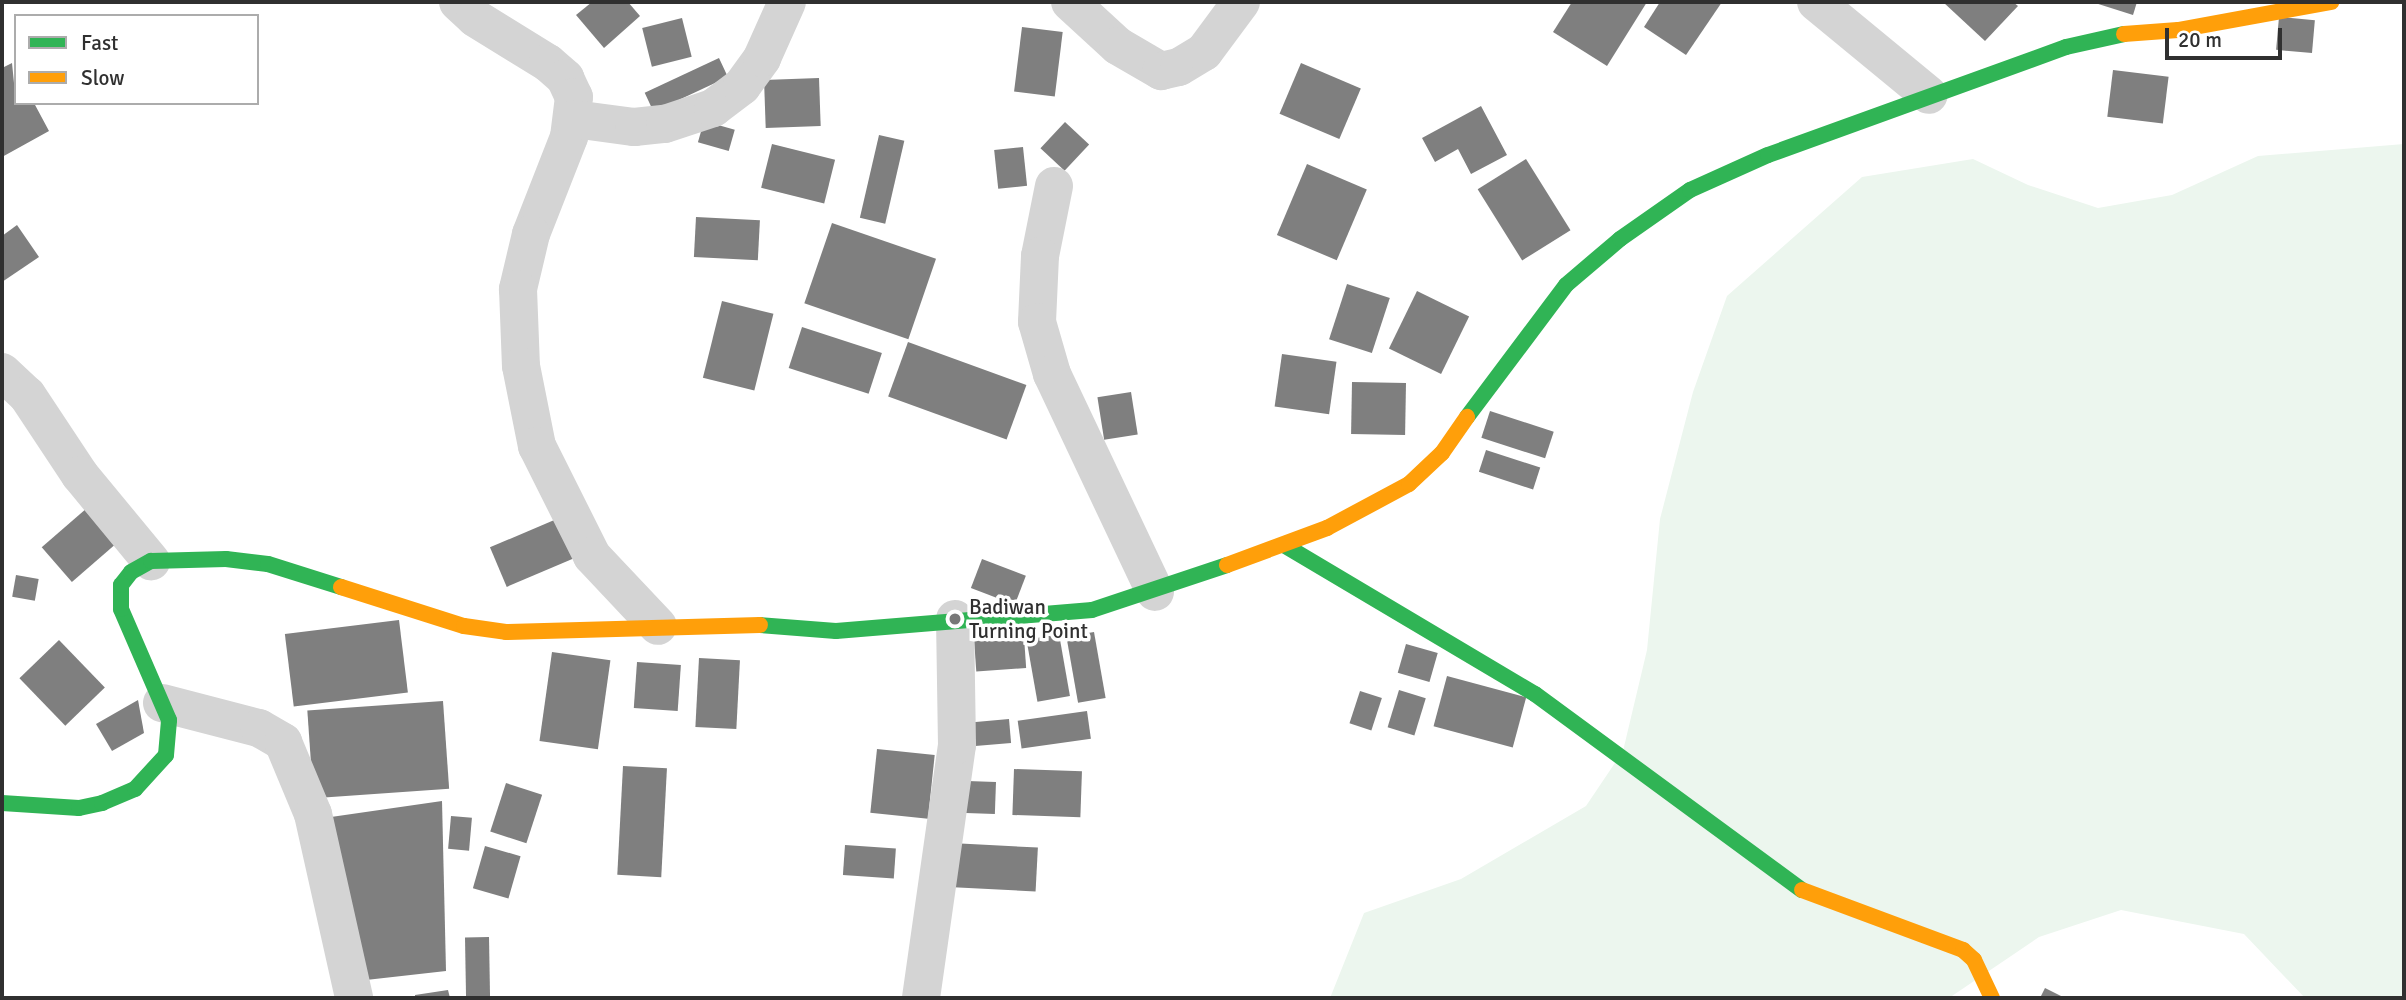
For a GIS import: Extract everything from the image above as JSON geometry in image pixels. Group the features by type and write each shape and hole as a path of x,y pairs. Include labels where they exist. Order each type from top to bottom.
{"street":[{"path":"458,2 565,78 574,97 574,119 531,234 518,289 517,331 525,389 537,446 592,556 658,626"},
{"path":"574,119 634,127 665,124 713,108 742,86 761,58 787,2"},
{"path":"1070,2 1118,46 1161,71 1179,67 1204,52 1241,2"},
{"path":"1816,2 1929,95"},
{"path":"2,803 79,808 135,789 166,755 170,738 162,703 121,609 121,585 131,572 151,561 226,559 268,564 452,622 506,632 739,624 836,632 955,619 1092,610 1154,592 1284,545 1375,506 1409,484 1442,453 1524,336 1566,285 1620,239 1689,190 1768,155 1929,95 2100,39 2331,2"},
{"path":"1054,186 1040,256 1037,322 1052,374 1154,592"},
{"path":"2,372 27,395 80,475 151,561"},
{"path":"1284,545 1535,694 1793,886 1963,950 1974,960 1992,998"},
{"path":"924,997 957,745 955,619"},
{"path":"162,703 258,728 283,742 313,814 354,998"}],"shaded area":[{"path":"2404,144 2404,998 2305,998 2244,934 2121,910 2039,937 1949,998 1330,998 1364,913 1461,879 1586,806 1623,751 1647,650 1660,519 1693,392 1727,296 1862,177 1973,159 2028,185 2098,208 2172,195 2258,156"}],"building":[{"path":"592,2 628,2 640,16 604,48 576,15"},
{"path":"1572,2 1647,2 1607,66 1553,32"},
{"path":"1660,2 1722,2 1686,55 1644,27"},
{"path":"1943,2 2013,2 2018,6 1985,41"},
{"path":"2092,2 2137,2 2133,15"},
{"path":"2279,17 2315,20 2312,53 2276,50"},
{"path":"682,18 692,57 652,67 642,28"},
{"path":"1022,27 1063,32 1055,97 1014,92"},
{"path":"719,58 728,77 654,112 645,93"},
{"path":"12,63 14,105 35,105 49,131 2,157 2,68"},
{"path":"1301,63 1361,88 1339,139 1280,114"},
{"path":"2113,70 2169,77 2163,123 2107,117"},
{"path":"819,78 821,126 766,128 764,80"},
{"path":"1481,106 1507,155 1471,174 1458,149 1435,162 1422,138"},
{"path":"704,121 735,130 729,151 698,142"},
{"path":"1065,122 1089,145 1065,171 1040,148"},
{"path":"879,135 904,141 885,224 860,218"},
{"path":"772,144 835,160 824,203 761,188"},
{"path":"1023,147 1027,186 998,189 994,150"},
{"path":"1526,159 1571,230 1522,260 1478,189"},
{"path":"1307,164 1367,189 1337,260 1277,235"},
{"path":"696,217 760,220 758,260 694,257"},
{"path":"832,223 936,259 908,339 804,303"},
{"path":"17,225 39,257 2,282 2,236"},
{"path":"1347,284 1390,298 1372,353 1329,339"},
{"path":"1417,291 1469,316 1441,374 1389,349"},
{"path":"722,301 773,314 754,390 703,378"},
{"path":"802,327 882,353 869,394 789,368"},
{"path":"908,342 1026,385 1007,440 888,397"},
{"path":"1282,354 1336,362 1329,414 1275,406"},
{"path":"1352,382 1406,383 1405,435 1351,434"},
{"path":"1131,392 1138,434 1104,440 1097,397"},
{"path":"1490,411 1554,432 1545,458 1481,438"},
{"path":"1486,450 1540,468 1533,489 1479,472"},
{"path":"87,508 117,543 72,582 42,547"},
{"path":"559,518 576,558 507,587 490,547"},
{"path":"982,559 1026,576 1015,605 971,588"},
{"path":"16,575 39,579 35,601 12,597"},
{"path":"399,620 408,692 294,706 285,634"},
{"path":"1094,632 1106,698 1078,703 1066,637"},
{"path":"1059,634 1070,696 1037,702 1027,640"},
{"path":"1024,637 1026,668 976,671 974,640"},
{"path":"59,640 105,687 65,726 19,678"},
{"path":"1406,644 1438,653 1429,682 1398,673"},
{"path":"552,652 610,660 598,749 539,741"},
{"path":"699,658 740,660 736,729 695,727"},
{"path":"637,662 681,665 678,711 634,708"},
{"path":"1447,676 1526,697 1513,747 1434,726"},
{"path":"1399,690 1426,698 1414,735 1388,727"},
{"path":"1360,691 1382,698 1371,730 1349,723"},
{"path":"138,700 144,733 112,751 96,724"},
{"path":"443,701 449,789 313,798 307,710"},
{"path":"1087,711 1091,739 1022,748 1018,721"},
{"path":"1009,719 1011,743 972,746 970,722"},
{"path":"877,749 935,755 928,819 870,813"},
{"path":"623,766 667,768 661,877 617,875"},
{"path":"1014,769 1082,771 1080,817 1012,815"},
{"path":"967,781 996,782 995,814 966,813"},
{"path":"506,783 542,795 526,843 490,832"},
{"path":"442,801 446,971 366,980 331,817"},
{"path":"451,816 472,818 469,851 448,849"},
{"path":"951,843 1038,848 1036,891 949,887"},
{"path":"845,845 896,849 894,878 843,875"},
{"path":"485,846 521,856 508,898 473,888"},
{"path":"465,937 489,937 490,998 466,998"},
{"path":"2045,988 2065,998 2040,998"},
{"path":"448,990 450,998 415,998 415,995"}],"traffic: fast":[{"path":"1467,417 1566,285 1620,239 1690,190 1768,155 2066,47 2124,34"},
{"path":"1284,545 1535,694 1802,890"},
{"path":"2,803 79,808 102,803 135,789 166,755 169,720 121,609 121,585 131,572 151,561 226,559 268,564 341,587"},
{"path":"760,625 836,631 1092,610 1227,565"}],"traffic: slow":[{"path":"2124,34 2178,30 2331,2"},
{"path":"1227,565 1327,528 1409,484 1442,453 1467,417"},
{"path":"341,587 464,626 506,632 760,625"},
{"path":"1802,890 1963,950 1974,960 1992,998"}],"place":[{"name":"Badiwan Turning Point","path":"955,619"}]}
